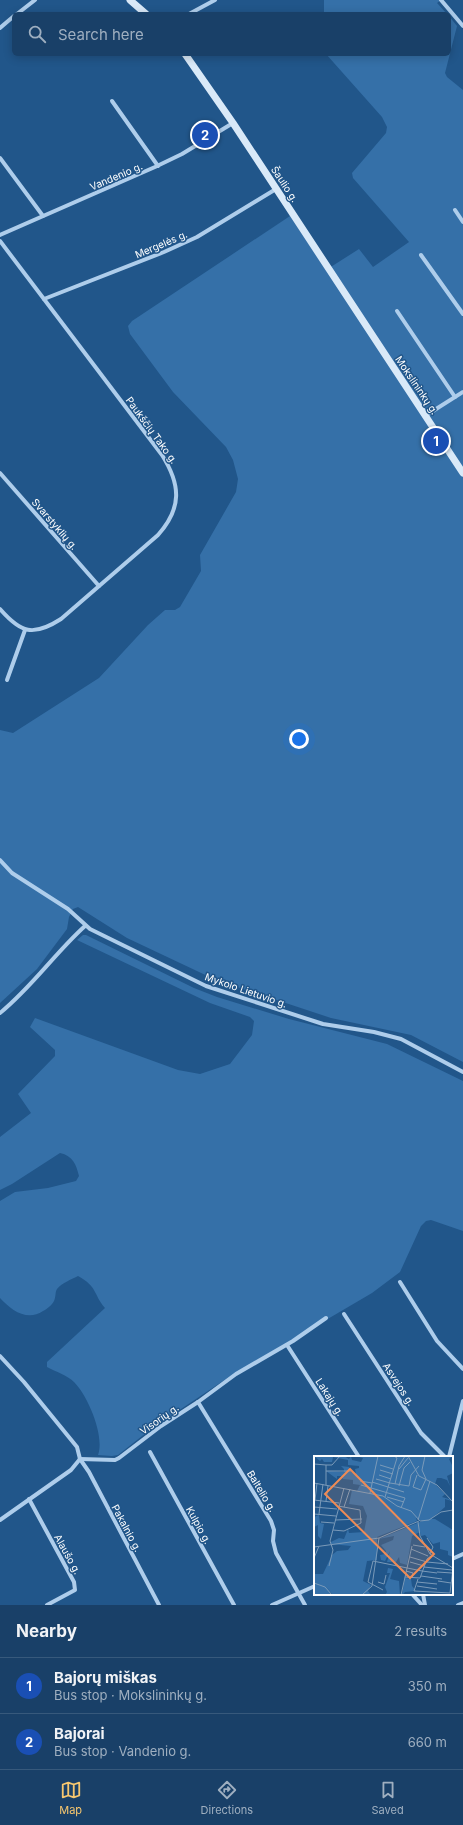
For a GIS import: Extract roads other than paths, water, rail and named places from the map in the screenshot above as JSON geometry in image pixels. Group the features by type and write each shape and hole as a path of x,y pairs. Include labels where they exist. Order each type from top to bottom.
{"street":[{"path":"20,12 35,0"},
{"path":"130,0 144,12"},
{"path":"193,12 215,0"},
{"path":"441,0 463,26"},
{"path":"0,28 12,18"},
{"name":"Šaulio g.","path":"186,56 233,122 367,327"},
{"path":"112,101 158,166"},
{"name":"Vandenio g.","path":"0,235 158,166 182,154 233,122"},
{"path":"0,158 43,216"},
{"name":"Mergelės g.","path":"44,299 164,252 197,237 276,189"},
{"path":"455,210 463,222"},
{"name":"Paukščių Tako g.","path":"0,241 162,455 171,470 176,484 176,503 170,519 165,527 65,616 50,626 37,631 25,630"},
{"path":"421,255 463,314"},
{"path":"397,311 454,397"},
{"name":"Mokslininkų g.","path":"367,327 463,473"},
{"path":"425,416 463,392"},
{"name":"Svarstyklių g.","path":"0,473 98,586"},
{"path":"0,609 14,624 25,630 7,680"},
{"name":"Mykolo Lietuvio g.","path":"0,860 12,873 68,909 85,926 206,986 229,995 323,1024 385,1034 401,1039 463,1072"},
{"path":"0,1013 29,987 64,947 85,926"},
{"path":"400,1282 437,1341 463,1369"},
{"name":"Asvejos g.","path":"344,1314 421,1432 444,1456"},
{"name":"Visorių g.","path":"80,1459 115,1460 120,1458 161,1426 198,1402 236,1374 287,1345 326,1318"},
{"name":"Lakajų g.","path":"287,1345 358,1456"},
{"name":"Pakalnio g.","path":"0,1356 24,1382 77,1447 80,1459 89,1472 159,1605"},
{"path":"449,1456 463,1401"},
{"name":"Baltelio g.","path":"198,1402 271,1521 274,1530 273,1541 276,1553 306,1605"},
{"name":"Kulpio g.","path":"150,1452 234,1605"},
{"path":"0,1520 71,1470 80,1459"},
{"name":"Alaušo g.","path":"29,1499 74,1582 75,1590 48,1605"},
{"path":"453,1559 463,1554"},
{"path":"272,1605 314,1586"},
{"path":"413,1595 424,1605"},
{"path":"423,1595 424,1605"},
{"path":"458,1605 463,1603"}],"place":[{"name":"Bajorai","path":"205,135"},
{"name":"Bajorų miškas","path":"436,441"}]}
